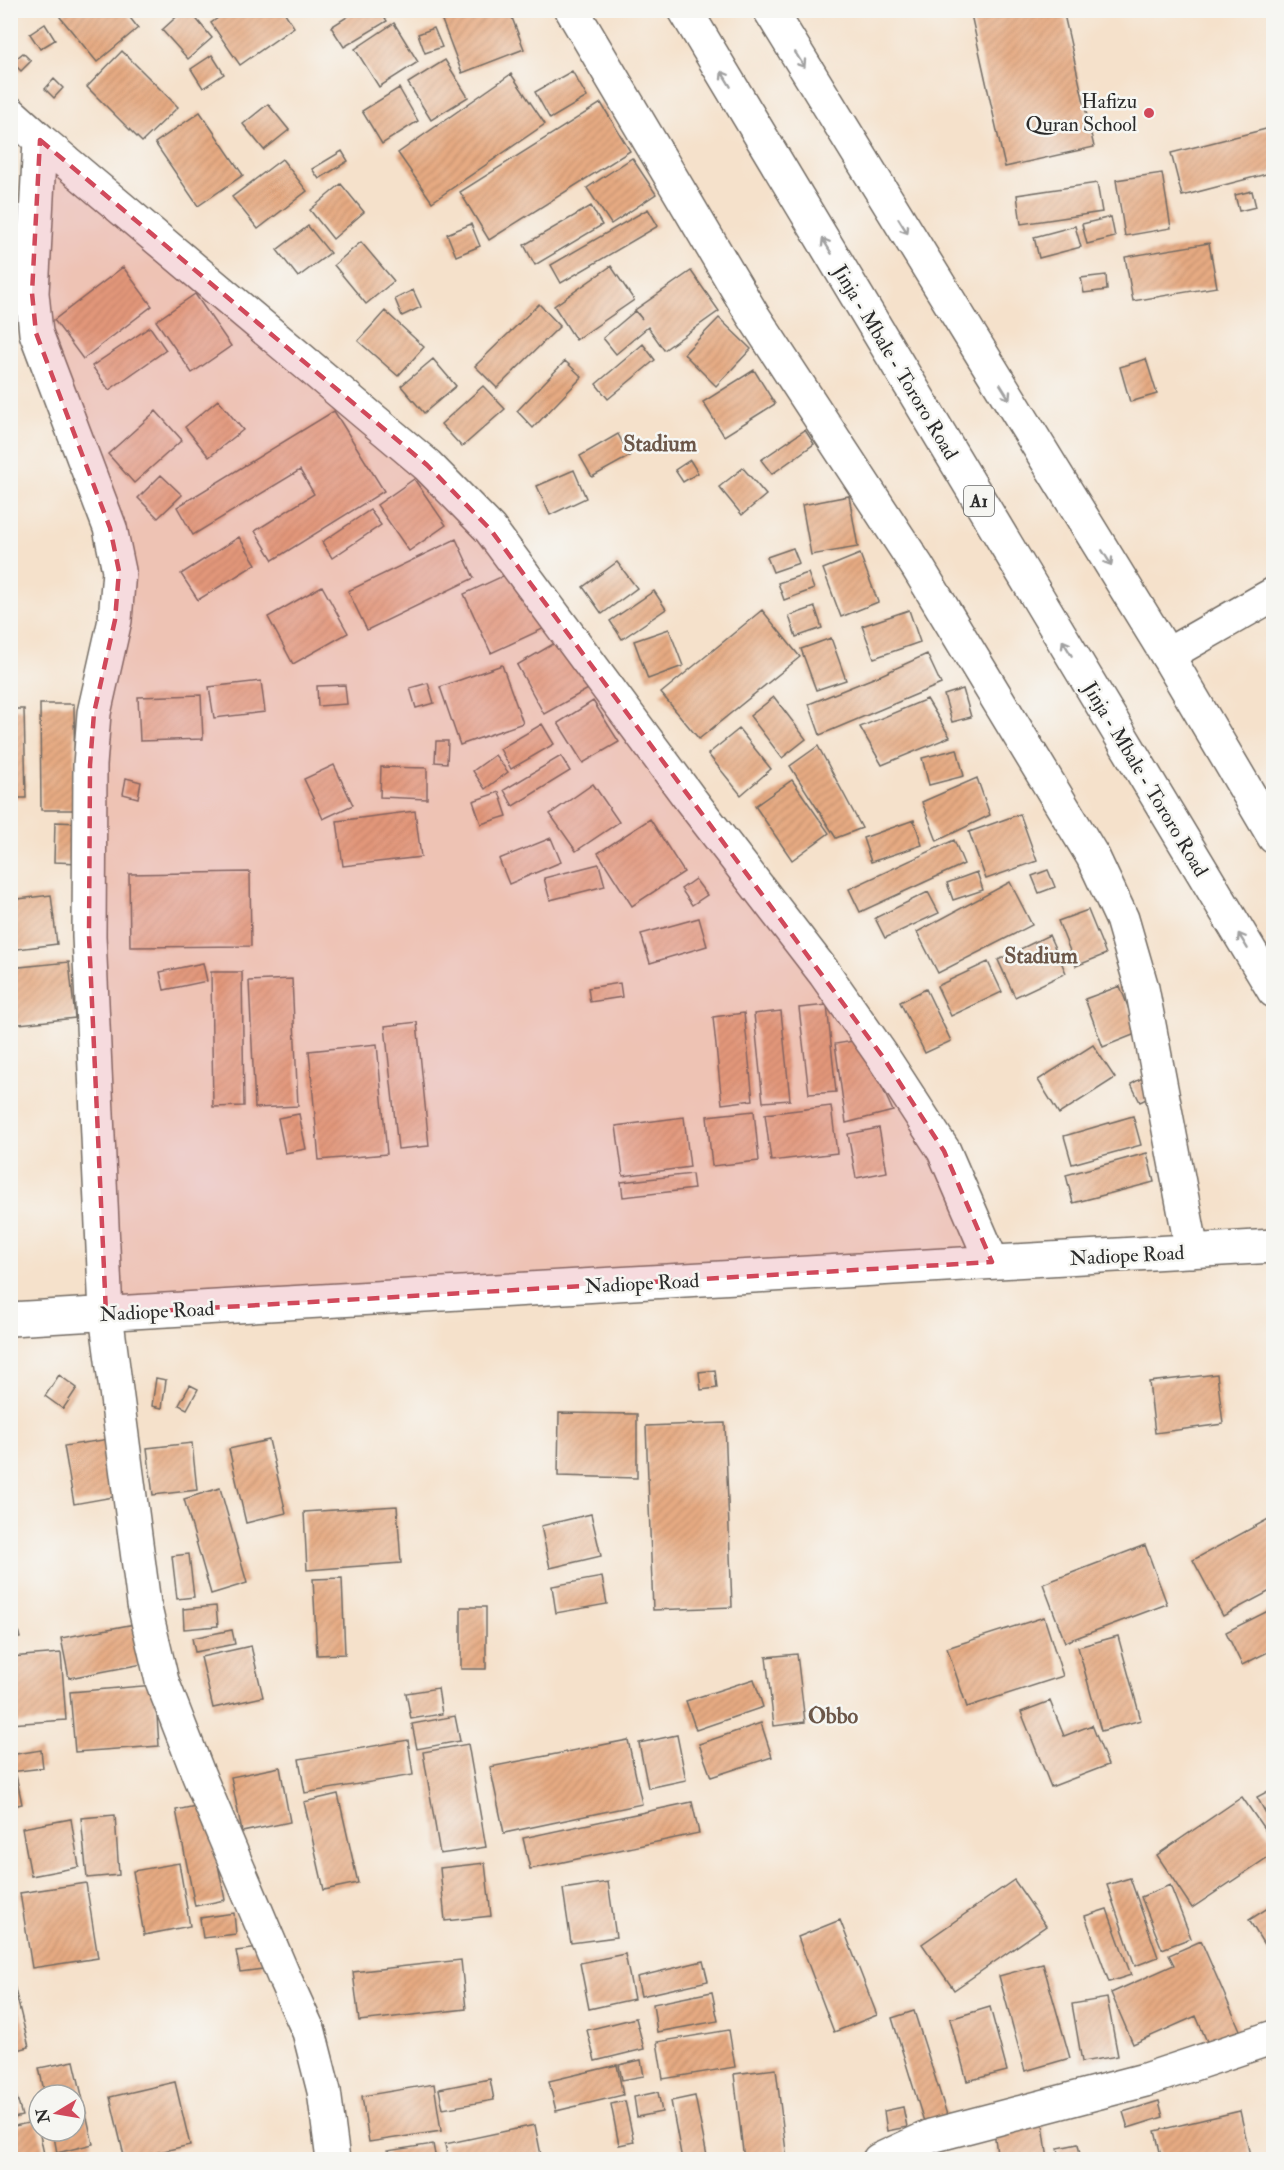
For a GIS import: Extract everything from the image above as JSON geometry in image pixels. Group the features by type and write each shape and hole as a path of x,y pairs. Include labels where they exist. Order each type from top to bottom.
{"main road":[{"path":"572,10 752,314 917,566 1093,858 1122,919 1142,988 1192,1251"},
{"name":"Jinja - Mbale - Tororo Road","path":"685,10 1274,991"},
{"path":"770,10 1167,655 1274,837"},
{"path":"10,113 427,465 490,529 690,799 825,974 883,1057 944,1151 992,1262"},
{"path":"40,140 32,293 36,333 110,528 119,571 115,620 94,713 90,765 89,936 106,1314 144,1604 162,1681 203,1785 309,2032 324,2091 333,2160"},
{"path":"1167,655 1274,594"},
{"name":"Nadiope Road","path":"10,1319 1274,1246"},
{"path":"879,2160 931,2136 1145,2080 1274,2037"}],"highlighted area":[{"path":"40,140 427,465 490,529 883,1057 944,1151 992,1262 106,1314 89,936 90,765 94,713 115,620 119,571 110,528 36,333 32,293"}],"building":[{"path":"68,10 124,10 138,28 97,62 60,17"},
{"path":"184,10 189,10 212,38 188,59 162,30"},
{"path":"229,10 283,10 294,27 240,65 211,23"},
{"path":"358,10 380,10 387,21 344,47 331,27"},
{"path":"438,10 509,10 524,49 462,73"},
{"path":"970,10 1063,10 1094,147 1005,167"},
{"path":"394,23 418,62 379,87 355,49"},
{"path":"45,24 55,40 40,49 30,34"},
{"path":"434,28 442,47 425,53 418,34"},
{"path":"122,51 178,107 142,142 87,87"},
{"path":"23,53 31,61 21,71 12,62"},
{"path":"212,55 224,74 203,88 191,69"},
{"path":"445,60 468,97 431,120 408,83"},
{"path":"572,71 587,97 550,119 535,92"},
{"path":"511,74 545,124 432,202 398,153"},
{"path":"54,79 63,88 54,98 45,89"},
{"path":"399,88 418,121 382,144 362,111"},
{"path":"601,103 630,151 489,240 460,192"},
{"path":"268,104 289,130 264,150 243,124"},
{"path":"200,112 243,175 198,206 155,143"},
{"path":"1274,127 1274,172 1182,196 1171,153"},
{"path":"342,151 348,161 319,179 312,169"},
{"path":"632,158 656,194 611,224 587,188"},
{"path":"282,159 307,191 258,229 232,197"},
{"path":"1162,173 1171,228 1125,236 1116,180"},
{"path":"1097,183 1102,212 1021,224 1017,195"},
{"path":"341,184 364,212 333,239 310,210"},
{"path":"1252,191 1256,207 1239,211 1235,195"},
{"path":"591,206 602,225 535,265 524,245"},
{"path":"648,209 658,226 561,283 551,265"},
{"path":"1111,217 1115,237 1087,244 1082,224"},
{"path":"471,224 480,246 456,256 447,234"},
{"path":"308,226 330,253 298,277 277,250"},
{"path":"1075,226 1081,247 1039,258 1034,237"},
{"path":"361,242 394,281 366,304 334,265"},
{"path":"1209,243 1217,287 1133,301 1125,257"},
{"path":"611,266 634,300 576,340 554,306"},
{"path":"123,267 152,306 83,359 54,320"},
{"path":"691,271 719,311 664,350 648,327 616,354 603,338 635,311 642,319 635,310"},
{"path":"1106,275 1107,290 1084,293 1081,278"},
{"path":"413,290 421,307 402,316 395,299"},
{"path":"195,294 231,346 192,373 156,321"},
{"path":"539,304 560,326 497,388 475,366"},
{"path":"385,311 424,347 398,376 358,341"},
{"path":"719,318 751,349 716,386 684,354"},
{"path":"150,327 166,350 109,390 92,366"},
{"path":"643,344 655,360 608,399 596,384"},
{"path":"433,359 456,386 424,413 401,386"},
{"path":"1146,359 1157,394 1130,402 1120,367"},
{"path":"565,361 582,377 533,428 517,411"},
{"path":"754,370 775,404 724,436 703,402"},
{"path":"483,386 505,409 462,447 441,424"},
{"path":"218,400 243,430 209,457 185,427"},
{"path":"156,411 182,440 134,483 108,454"},
{"path":"334,411 384,491 273,560 255,531 314,494 300,470 193,535 177,507"},
{"path":"805,430 814,444 772,474 761,460"},
{"path":"618,434 630,456 592,477 580,456"},
{"path":"690,460 698,473 683,482 675,470"},
{"path":"743,468 766,495 742,515 719,487"},
{"path":"574,470 586,498 550,515 537,486"},
{"path":"161,475 182,495 158,518 138,498"},
{"path":"414,479 446,525 409,551 377,505"},
{"path":"849,496 858,547 811,555 802,505"},
{"path":"370,510 381,525 332,558 322,542"},
{"path":"239,537 256,564 198,600 181,574"},
{"path":"456,539 474,578 367,630 348,591"},
{"path":"793,548 799,563 773,572 767,557"},
{"path":"860,554 878,602 841,617 823,569"},
{"path":"617,562 637,588 602,614 583,587"},
{"path":"518,569 545,628 491,653 464,594"},
{"path":"808,573 814,589 784,600 778,583"},
{"path":"322,586 348,633 293,664 268,617"},
{"path":"654,591 666,609 622,639 610,621"},
{"path":"815,607 822,628 796,637 789,616"},
{"path":"762,610 800,657 699,739 661,693"},
{"path":"909,610 920,642 874,658 862,626"},
{"path":"669,629 683,666 648,679 634,641"},
{"path":"831,638 846,680 816,690 801,649"},
{"path":"562,639 590,688 544,714 517,665"},
{"path":"927,654 941,684 820,735 809,704"},
{"path":"502,665 523,723 460,745 440,687"},
{"path":"261,681 265,712 214,718 209,687"},
{"path":"428,683 434,703 416,708 410,688"},
{"path":"345,685 347,704 318,706 317,686"},
{"path":"963,689 971,717 952,722 944,695"},
{"path":"201,695 203,739 140,741 138,697"},
{"path":"774,697 806,739 782,758 750,716"},
{"path":"927,699 950,737 882,765 860,727"},
{"path":"593,701 619,742 583,763 558,723"},
{"path":"40,704 74,704 75,810 41,810"},
{"path":"10,709 24,709 26,798 10,798"},
{"path":"542,724 554,744 511,769 500,749"},
{"path":"739,729 771,769 741,795 708,754"},
{"path":"436,741 448,741 447,763 435,762"},
{"path":"818,746 862,828 836,838 790,766"},
{"path":"957,749 964,776 929,785 922,758"},
{"path":"495,755 508,772 485,789 473,771"},
{"path":"561,756 570,771 513,806 504,790"},
{"path":"334,765 353,805 323,819 304,779"},
{"path":"381,767 427,768 427,799 380,797"},
{"path":"126,778 141,782 138,798 123,794"},
{"path":"977,778 990,815 937,841 922,802"},
{"path":"792,780 829,833 792,860 755,806"},
{"path":"593,784 619,822 576,851 550,814"},
{"path":"499,792 507,816 481,824 473,801"},
{"path":"415,811 421,857 343,866 337,821"},
{"path":"1020,814 1037,861 986,879 969,832"},
{"path":"650,819 684,872 632,906 598,853"},
{"path":"914,820 922,845 871,862 863,838"},
{"path":"55,822 81,823 80,863 54,862"},
{"path":"551,838 561,862 509,884 499,859"},
{"path":"954,840 964,864 860,912 849,889"},
{"path":"599,864 605,886 550,900 544,878"},
{"path":"1048,870 1055,887 1039,893 1032,876"},
{"path":"250,872 251,946 130,947 129,874"},
{"path":"977,872 983,890 953,900 947,883"},
{"path":"695,879 707,895 692,905 681,889"},
{"path":"1010,882 1032,925 938,973 917,932"},
{"path":"928,892 939,913 885,938 875,918"},
{"path":"51,895 57,944 10,950 10,900"},
{"path":"1088,910 1106,954 1076,966 1058,921"},
{"path":"699,918 707,946 650,963 641,934"},
{"path":"1049,935 1066,973 1015,997 998,960"},
{"path":"69,962 75,1018 10,1025 10,968"},
{"path":"988,962 1002,992 951,1016 937,986"},
{"path":"203,963 207,981 164,990 160,972"},
{"path":"211,972 242,972 244,1106 213,1107"},
{"path":"292,979 298,1106 255,1108 249,981"},
{"path":"620,983 622,997 590,1002 588,988"},
{"path":"1120,986 1138,1033 1103,1047 1085,999"},
{"path":"926,989 951,1041 925,1053 900,1002"},
{"path":"827,1005 836,1092 809,1094 799,1008"},
{"path":"781,1011 790,1100 763,1102 754,1014"},
{"path":"744,1013 753,1100 722,1104 713,1017"},
{"path":"417,1022 429,1146 398,1149 385,1026"},
{"path":"860,1040 893,1111 846,1123 835,1044"},
{"path":"377,1044 387,1154 319,1160 309,1051"},
{"path":"1093,1045 1115,1078 1059,1114 1038,1080"},
{"path":"1148,1075 1157,1094 1140,1102 1131,1084"},
{"path":"831,1106 837,1153 771,1161 765,1114"},
{"path":"754,1111 759,1161 712,1166 707,1116"},
{"path":"299,1114 306,1149 285,1153 278,1118"},
{"path":"1133,1116 1141,1145 1072,1164 1064,1136"},
{"path":"684,1117 690,1167 623,1176 616,1126"},
{"path":"879,1128 887,1172 856,1178 848,1134"},
{"path":"1147,1153 1154,1182 1073,1203 1066,1175"},
{"path":"692,1174 694,1189 623,1197 621,1182"},
{"path":"715,1370 717,1388 701,1390 699,1372"},
{"path":"1217,1374 1223,1424 1155,1433 1149,1382"},
{"path":"59,1375 77,1388 63,1409 45,1396"},
{"path":"156,1378 166,1380 162,1408 152,1406"},
{"path":"190,1385 198,1389 187,1409 179,1405"},
{"path":"559,1413 637,1414 637,1478 558,1476"},
{"path":"725,1423 732,1607 653,1610 646,1426"},
{"path":"109,1439 119,1496 74,1504 64,1446"},
{"path":"269,1440 286,1513 246,1523 229,1449"},
{"path":"192,1443 197,1490 153,1495 147,1448"},
{"path":"220,1488 247,1583 211,1594 184,1499"},
{"path":"397,1506 401,1563 307,1570 304,1512"},
{"path":"591,1514 601,1556 550,1568 541,1526"},
{"path":"1274,1516 1274,1589 1223,1616 1193,1560"},
{"path":"1145,1545 1167,1604 1065,1642 1043,1584"},
{"path":"189,1554 194,1597 177,1599 172,1556"},
{"path":"602,1577 607,1604 556,1613 552,1586"},
{"path":"342,1578 345,1654 317,1655 313,1579"},
{"path":"10,1599 20,1638 10,1640"},
{"path":"216,1606 218,1626 184,1629 183,1609"},
{"path":"461,1607 486,1607 486,1669 461,1669"},
{"path":"1274,1608 1274,1649 1242,1665 1226,1632"},
{"path":"1044,1617 1063,1676 967,1707 947,1648"},
{"path":"140,1623 148,1663 69,1678 61,1638"},
{"path":"232,1630 235,1644 195,1652 192,1638"},
{"path":"1118,1636 1141,1720 1101,1731 1078,1647"},
{"path":"251,1646 263,1697 213,1708 201,1657"},
{"path":"61,1653 66,1720 10,1724 10,1657"},
{"path":"797,1654 805,1722 774,1726 766,1657"},
{"path":"754,1679 763,1707 696,1730 686,1701"},
{"path":"155,1685 159,1746 75,1752 70,1692"},
{"path":"438,1688 442,1714 411,1719 406,1693"},
{"path":"1050,1701 1064,1736 1092,1725 1108,1765 1051,1787 1021,1712"},
{"path":"455,1716 460,1741 417,1749 412,1724"},
{"path":"761,1723 772,1757 711,1777 699,1744"},
{"path":"677,1735 686,1780 648,1788 639,1743"},
{"path":"408,1740 413,1775 305,1793 299,1759"},
{"path":"628,1740 642,1804 504,1833 490,1767"},
{"path":"468,1744 486,1847 440,1854 423,1752"},
{"path":"41,1750 43,1768 10,1772 10,1755"},
{"path":"280,1767 290,1822 242,1832 231,1777"},
{"path":"16,1775 22,1804 10,1807 10,1776"},
{"path":"1274,1788 1274,1828 1257,1797"},
{"path":"338,1794 358,1883 324,1890 304,1802"},
{"path":"1242,1797 1274,1843 1274,1853 1192,1908 1157,1855"},
{"path":"692,1802 699,1833 530,1869 523,1838"},
{"path":"206,1804 225,1900 195,1906 176,1810"},
{"path":"115,1815 119,1875 87,1878 81,1818"},
{"path":"71,1819 79,1867 31,1876 22,1828"},
{"path":"179,1863 190,1926 144,1935 133,1871"},
{"path":"485,1863 491,1916 445,1921 440,1868"},
{"path":"1130,1878 1158,1957 1135,1966 1107,1885"},
{"path":"1014,1880 1046,1926 954,1990 922,1944"},
{"path":"608,1882 616,1937 571,1943 563,1889"},
{"path":"86,1883 98,1958 32,1968 20,1893"},
{"path":"1170,1885 1191,1938 1162,1949 1141,1897"},
{"path":"1274,1904 1274,1961 1249,1920"},
{"path":"1107,1909 1131,1975 1109,1982 1085,1916"},
{"path":"234,1913 236,1934 203,1938 200,1918"},
{"path":"840,1920 877,2015 834,2032 798,1937"},
{"path":"1201,1941 1240,2030 1208,2044 1196,2016 1133,2044 1111,1993 1174,1965 1169,1955"},
{"path":"260,1948 263,1969 240,1972 236,1951"},
{"path":"625,1954 634,1999 589,2009 580,1963"},
{"path":"461,1960 466,2009 359,2021 353,1972"},
{"path":"703,1961 708,1981 641,1996 637,1977"},
{"path":"1043,1964 1070,2058 1025,2071 999,1976"},
{"path":"10,1969 29,2047 10,2052"},
{"path":"712,1992 718,2021 657,2032 653,2004"},
{"path":"1107,1998 1118,2056 1082,2062 1072,2004"},
{"path":"990,2007 1007,2071 967,2081 950,2019"},
{"path":"914,2011 948,2118 925,2125 892,2018"},
{"path":"636,2018 644,2049 595,2061 587,2030"},
{"path":"729,2030 735,2067 663,2079 657,2042"},
{"path":"641,2060 644,2076 622,2080 619,2065"},
{"path":"74,2061 79,2083 42,2083 39,2068"},
{"path":"617,2065 623,2095 556,2111 549,2081"},
{"path":"776,2069 787,2160 744,2160 734,2074"},
{"path":"490,2079 494,2100 443,2109 439,2089"},
{"path":"175,2082 190,2145 125,2160 110,2097"},
{"path":"434,2084 441,2131 369,2142 362,2096"},
{"path":"15,2091 22,2116 10,2119 10,2092"},
{"path":"658,2092 662,2112 637,2117 634,2097"},
{"path":"695,2096 707,2156 682,2160 671,2101"},
{"path":"625,2101 634,2142 619,2145 611,2104"},
{"path":"1159,2101 1163,2117 1128,2128 1123,2112"},
{"path":"903,2107 907,2127 887,2131 884,2111"},
{"path":"1240,2111 1251,2160 1162,2160 1155,2131"},
{"path":"87,2118 93,2144 57,2153 55,2143 87,2143"},
{"path":"27,2123 27,2143 42,2143 44,2154 10,2160 10,2127"},
{"path":"1043,2124 1048,2160 998,2160 994,2131"},
{"path":"535,2125 542,2160 448,2160 445,2144"},
{"path":"433,2144 436,2160 389,2160 387,2151"},
{"path":"1078,2144 1081,2160 1060,2160 1058,2148"}],"place":[{"name":"Hafizu Quran School","path":"1149,113"}],"district":[{"name":"Stadium","path":"660,443"},
{"name":"Stadium","path":"1041,955"},
{"name":"Obbo","path":"833,1715"}]}
